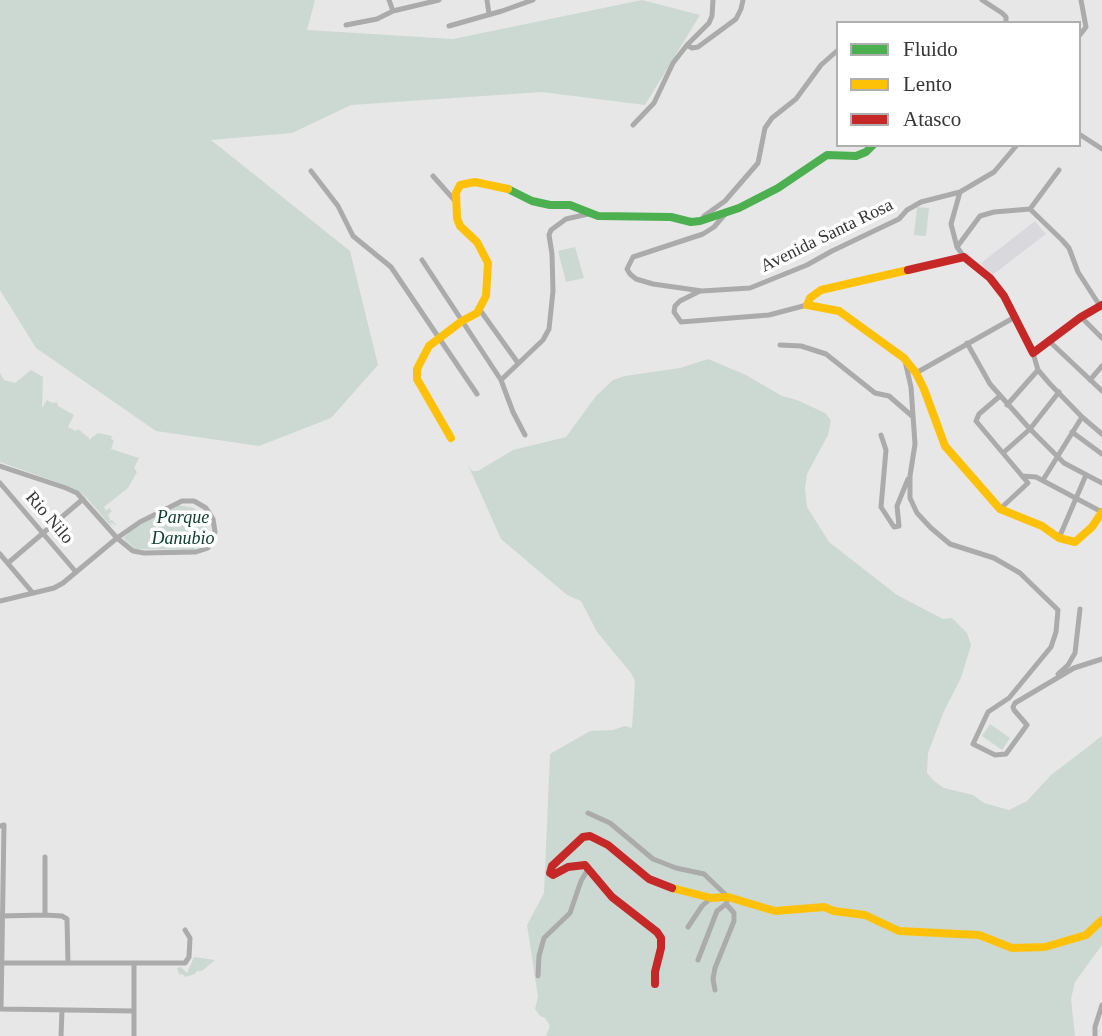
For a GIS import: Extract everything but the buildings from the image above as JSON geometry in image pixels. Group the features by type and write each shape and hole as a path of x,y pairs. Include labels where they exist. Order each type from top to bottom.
{"street":[{"path":"389,0 393,11"},
{"path":"346,25 377,19 393,11 436,0"},
{"path":"487,0 489,14"},
{"path":"449,26 533,0"},
{"path":"633,125 654,103 673,63 709,23 713,0"},
{"path":"687,45 698,47 736,19 743,0"},
{"path":"982,0 1002,13 1006,21"},
{"path":"1081,33 1086,27 1083,1"},
{"path":"691,222 707,215 725,201 758,163 765,128 772,118 796,99 821,65 836,52"},
{"path":"1081,135 1102,149"},
{"path":"451,438 417,379 417,369 423,355 438,338 480,310 486,296 488,263 477,242 460,226 456,202 460,185 475,182 503,187 533,201 570,205 588,214 604,217 670,216 691,222 709,220 778,188 827,155 857,155 871,147"},
{"name":"Avenida Santa Rosa","path":"727,212 714,227 703,234 633,257 627,269 630,274 636,279 653,284 702,291 746,289 807,265 899,219 920,202 960,192 994,172 1015,147"},
{"path":"957,247 980,216 1030,209 1059,170"},
{"path":"311,171 338,206 353,236 391,267 477,394"},
{"path":"433,176 456,202"},
{"path":"960,192 951,224 957,247 964,257 990,278 1015,317 1033,353 1038,370 1082,417 1102,432"},
{"path":"1030,209 1069,248 1078,272 1101,306 1081,317 1033,353"},
{"path":"501,380 543,340 549,329 553,291 549,235 551,230 566,219 588,214"},
{"path":"807,305 821,289 964,257"},
{"path":"422,260 501,380 515,418 525,435"},
{"path":"702,291 675,306 674,312 681,322 769,315 807,305 839,311 849,316 902,357 916,373 945,446 1000,509 1042,526 1059,537 1075,541 1092,527 1102,512 1043,480 1030,475 1022,476"},
{"path":"480,310 518,363"},
{"path":"916,373 1015,317"},
{"path":"1081,317 1102,338"},
{"path":"1049,341 1102,391"},
{"path":"967,343 999,396 1056,456 1102,483"},
{"path":"780,345 801,346 826,354 875,393 889,396 912,416"},
{"path":"902,357 911,387 915,444 910,477 911,503 931,528 950,544 994,558 1020,573 1058,610 1054,640 1009,698 988,712 973,744 995,755 1006,754 1027,725 1013,707 1031,693 1086,662 1102,659"},
{"path":"1090,380 1102,366"},
{"path":"1007,405 1038,370"},
{"path":"1003,453 1030,429 1059,392"},
{"path":"999,396 979,414 976,421 1028,483 1000,509"},
{"path":"1043,480 1082,417"},
{"path":"1072,432 1102,454"},
{"path":"881,435 886,450 881,507 894,527 900,526 897,506 910,477"},
{"path":"0,466 66,488 83,499 117,538 126,547 144,553 196,552 208,548 215,532 213,519 201,504 187,500 165,508 117,538 54,588 0,601"},
{"path":"1059,537 1086,475"},
{"name":"Rio Nilo","path":"0,483 76,572"},
{"path":"8,563 83,499"},
{"path":"0,554 32,592"},
{"path":"1051,681 1068,666 1075,653 1080,609"},
{"path":"1021,682 1031,693"},
{"path":"588,814 610,823 653,859 676,868 700,872 727,900 734,913 734,921 715,968 715,990"},
{"path":"2,826 4,865 1,868 1,1009 134,1012"},
{"path":"655,984 661,938 657,932 612,897 585,866 568,867 553,875 550,871 576,843 587,836 608,845 656,883 775,911 824,907 865,915 899,931 979,935 1012,948 1045,947 1086,935 1102,920"},
{"path":"45,857 45,915"},
{"path":"538,976 539,956 544,938 570,913 588,869"},
{"path":"688,927 711,898"},
{"path":"698,960 716,914 727,900"},
{"path":"1,916 45,915 67,919 68,963"},
{"path":"2,963 185,963 189,957 190,938 184,930"},
{"path":"134,963 134,1036"},
{"path":"1095,1036 1102,1005"},
{"path":"61,1036 62,1010"}],"shaded area":[{"path":"1035,221 1046,234 991,276 981,263"}],"green space":[{"path":"0,0 315,0 307,30 453,39 642,0 700,15 645,105 542,92 351,105 292,133 211,140 350,251 378,365 331,418 259,446 156,431 36,348 0,290"},
{"path":"917,207 929,208 926,236 914,235"},
{"path":"575,247 584,278 566,282 558,251"},
{"path":"708,359 746,375 782,396 825,413 831,420 828,435 807,474 805,488 807,507 829,542 897,595 943,619 952,618 967,633 971,645 961,678 944,711 928,753 927,773 934,781 944,788 973,795 984,803 1009,810 1027,801 1051,775 1102,736 1102,945 1075,982 1071,999 1075,1036 546,1036 550,1026 535,1009 538,997 527,925 544,893 550,754 590,731 613,730 625,726 632,728 635,681 597,632 581,601 567,595 501,539 468,465 472,471 478,471 513,450 566,437 596,396 613,380 680,368"},
{"path":"31,370 43,377 42,408 47,400 57,402 58,406 74,415 68,427 76,431 78,429 89,440 98,433 112,436 111,439 114,440 111,449 139,458 134,468 137,472 128,488 104,507 106,511 109,508 112,511 108,515 109,521 112,520 117,526 110,522 114,528 86,497 73,488 0,462 0,373 4,380 15,383"},
{"name":"Parque Danubio","path":"178,505 194,508 207,522 205,543 192,550 135,549 123,538 134,528"},
{"path":"990,724 1010,738 1002,750 982,736"},
{"path":"194,957 215,960 195,974 185,977 179,974 177,968 181,967 187,973"}],"traffic: fast":[{"path":"508,189 532,201 570,205 598,216 671,217 691,222 700,221 739,208 778,188 827,155 856,156 871,147"}],"traffic: slow":[{"path":"451,438 417,379 417,369 429,346 477,313 486,296 488,263 477,242 460,226 456,193 460,185 475,182 508,189"},
{"path":"908,270 821,290 810,298 807,305 839,311 904,358 924,389 945,446 1000,509 1042,526 1059,538 1075,542 1092,527 1102,512"},
{"path":"672,888 711,898 728,897 775,911 824,907 865,915 899,931 979,935 1012,948 1045,947 1086,935 1102,920"}],"traffic: jam":[{"path":"908,270 964,257 990,278 1004,296 1033,353 1081,317 1102,305"},
{"path":"655,984 661,948 661,938 657,932 612,897 585,865 568,867 553,875 550,873 552,866 583,837 590,836 608,845 649,879 672,888"}]}
